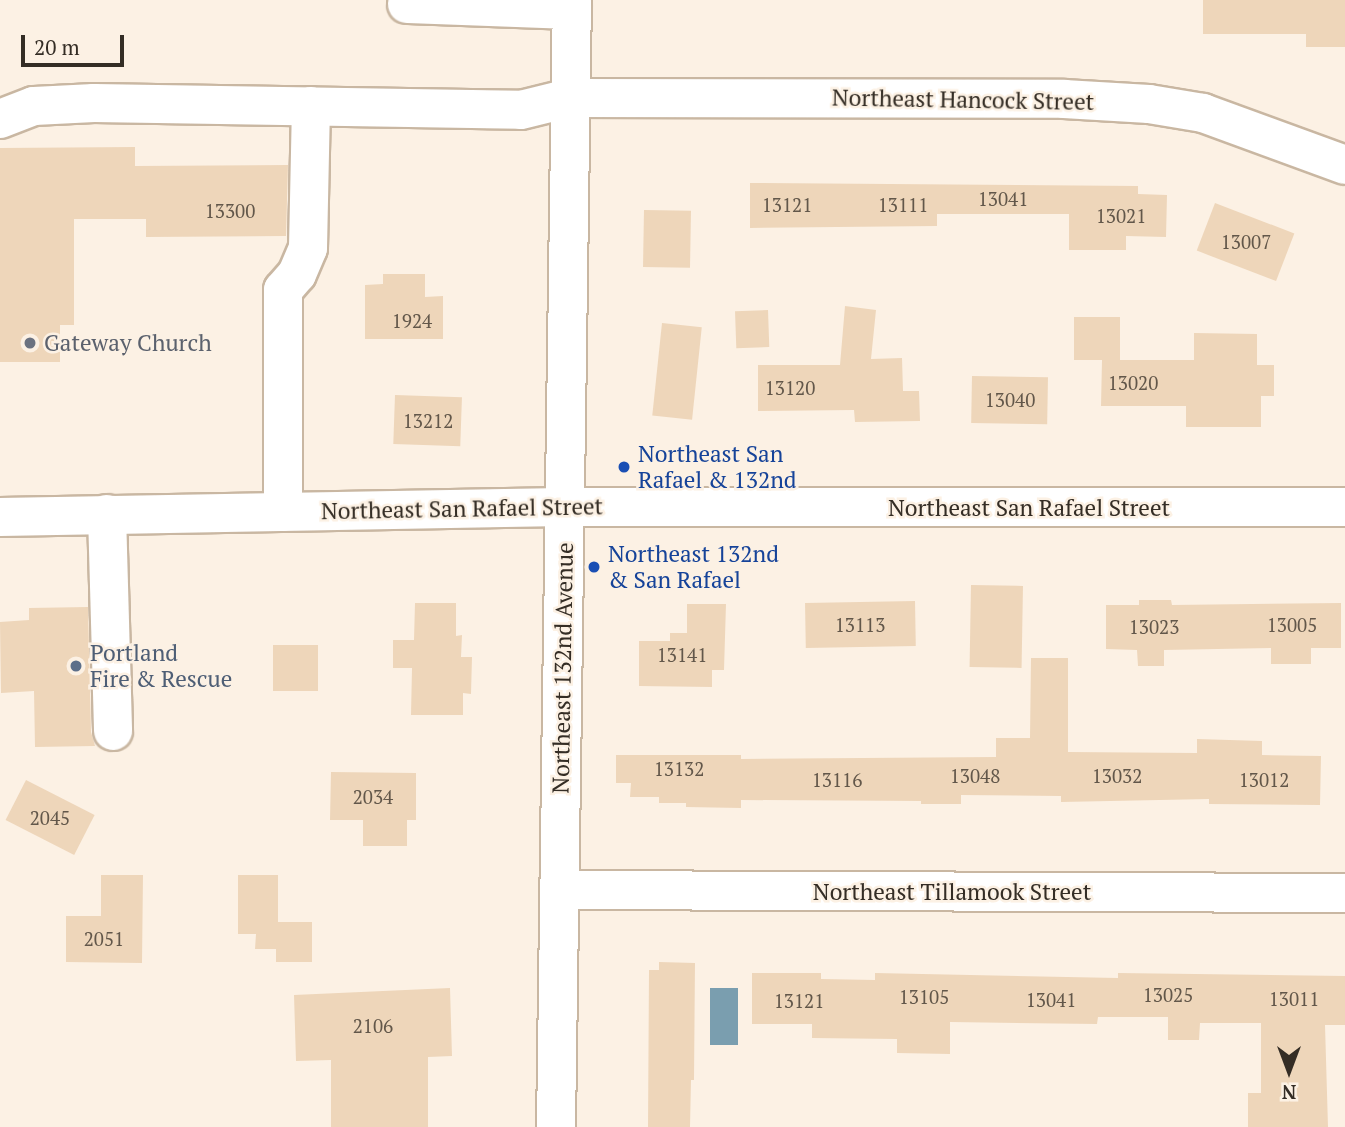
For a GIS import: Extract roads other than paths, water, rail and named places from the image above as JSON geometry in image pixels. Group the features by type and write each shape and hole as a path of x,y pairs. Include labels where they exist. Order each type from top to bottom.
{"street":[{"path":"407,4 572,5"},
{"name":"Northeast 132nd Avenue","path":"556,1127 572,5"},
{"name":"Northeast Hancock Street","path":"0,119 34,106 94,103 521,110 570,98 1064,99 1149,104 1203,113 1345,165"},
{"path":"283,512 283,290 297,274 308,248 312,106"},
{"name":"Northeast San Rafael Street","path":"0,517 564,507 1345,507"},
{"path":"107,514 113,731"},
{"name":"Northeast Tillamook Street","path":"560,890 1345,893"}],"water":[{"path":"710,988 738,988 738,1045 710,1045"}],"place":[{"name":"Gateway Church","path":"30,343"},
{"name":"Northeast San Rafael & 132nd","path":"624,467"},
{"name":"Northeast 132nd & San Rafael","path":"594,567"},
{"name":"Portland Fire & Rescue","path":"76,666"}]}
